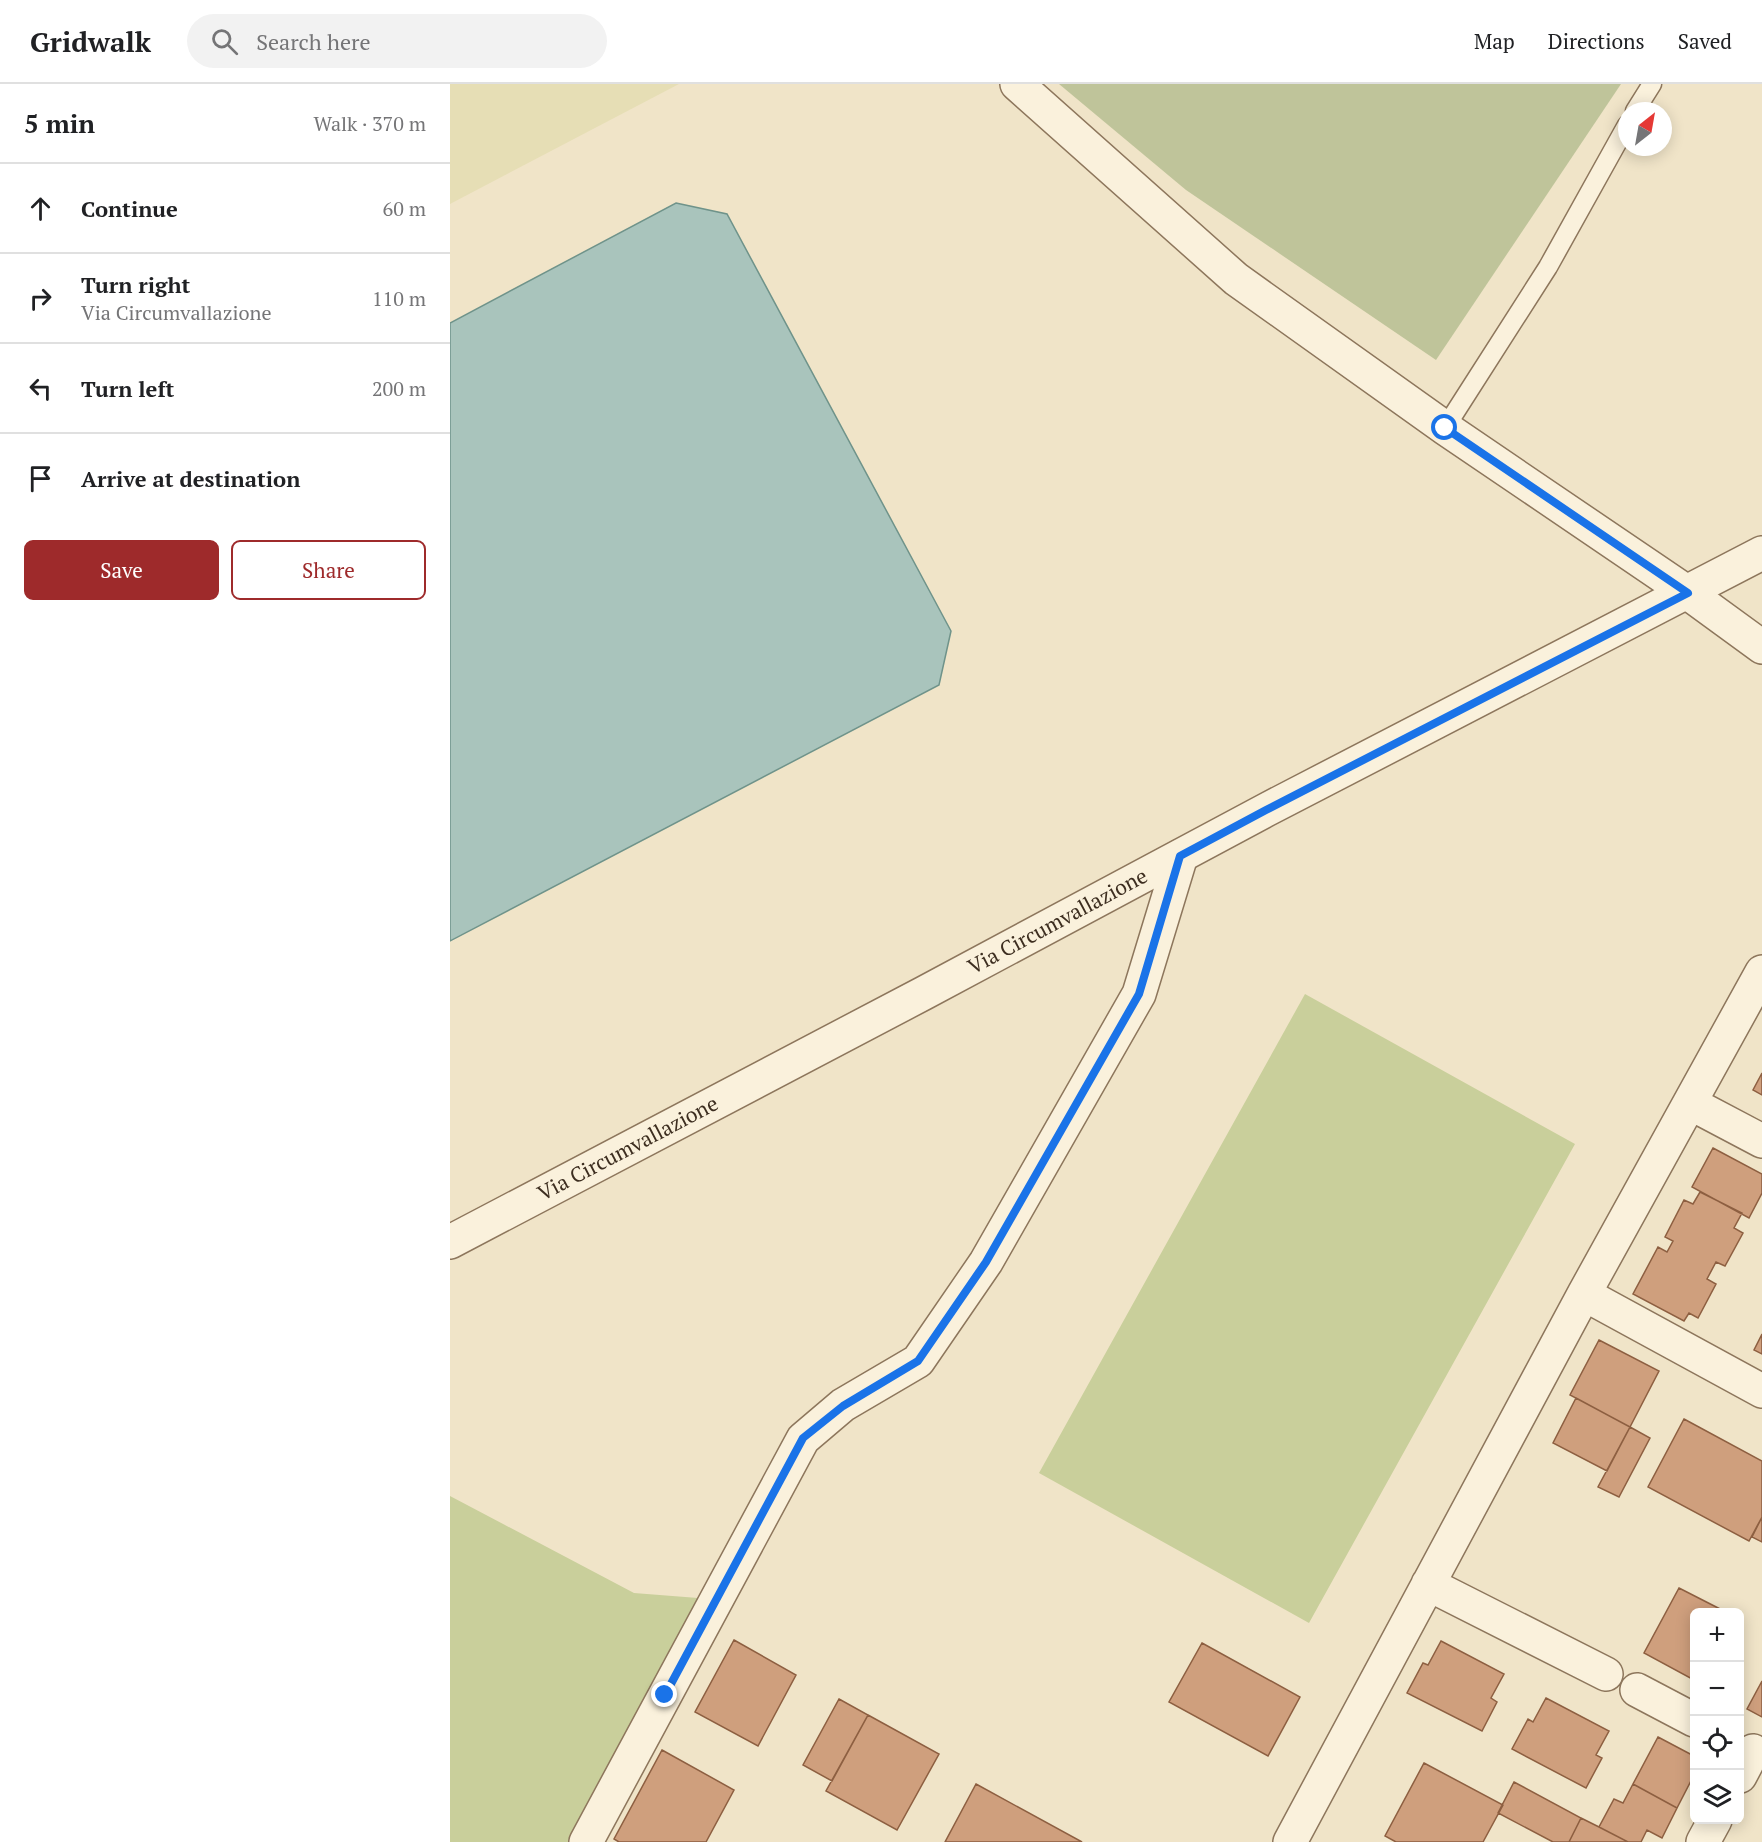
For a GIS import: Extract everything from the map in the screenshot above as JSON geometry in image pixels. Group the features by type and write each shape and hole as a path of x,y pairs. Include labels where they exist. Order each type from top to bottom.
{"street":[{"path":"1017,84 1236,279 1445,428 1762,646"},
{"name":"Via Circumvallazione","path":"450,1242 1266,810 1762,553"},
{"path":"586,1842 803,1438 843,1406 918,1361 986,1262 1139,994 1180,856"},
{"path":"1290,1842 1584,1294 1762,972"},
{"path":"1690,1104 1762,1142"},
{"path":"1584,1294 1762,1391"},
{"path":"1428,1584 1606,1674"},
{"path":"1637,1690 1690,1717"},
{"path":"1703,1842 1713,1824"}],"lane":[{"path":"1641,102 1652,84"},
{"path":"1445,428 1548,267 1618,141"}],"shaded area":[{"path":"450,84 679,84 450,204"}],"green space":[{"path":"1059,84 1621,84 1436,360 1186,190"},
{"path":"1305,994 1575,1144 1309,1623 1039,1473"},
{"path":"450,1496 634,1593 698,1598 569,1842 450,1842"}],"water":[{"path":"676,203 727,214 951,631 939,685 450,941 450,323"}],"building":[{"path":"1762,1073 1762,1095 1753,1090"},
{"path":"1713,1148 1762,1174 1762,1193 1749,1218 1692,1187"},
{"path":"1700,1192 1742,1213 1734,1228 1743,1233 1725,1266 1716,1262 1707,1279 1716,1284 1698,1318 1689,1313 1684,1321 1633,1294 1658,1247 1667,1252 1673,1241 1665,1237 1684,1200 1693,1204"},
{"path":"1762,1334 1762,1354 1754,1350"},
{"path":"1599,1340 1659,1371 1630,1427 1570,1395"},
{"path":"1576,1398 1630,1427 1607,1471 1553,1443"},
{"path":"1684,1419 1762,1461 1762,1517 1749,1541 1648,1487"},
{"path":"1630,1427 1650,1438 1619,1497 1598,1487"},
{"path":"1762,1517 1762,1542 1752,1537"},
{"path":"1679,1588 1718,1608 1690,1608 1690,1678 1644,1653"},
{"path":"734,1640 796,1675 758,1746 695,1712"},
{"path":"1441,1641 1504,1674 1491,1698 1497,1702 1482,1731 1407,1693 1423,1663 1428,1665"},
{"path":"1202,1643 1300,1697 1268,1756 1169,1702"},
{"path":"1762,1681 1762,1717 1747,1709"},
{"path":"1546,1698 1609,1731 1596,1755 1602,1758 1586,1788 1512,1749 1528,1719 1533,1722"},
{"path":"839,1699 868,1715 832,1781 803,1765"},
{"path":"868,1715 939,1754 897,1830 826,1791"},
{"path":"1658,1737 1690,1754 1690,1783 1677,1808 1633,1784"},
{"path":"662,1750 734,1790 706,1842 619,1842 614,1839"},
{"path":"1424,1763 1503,1805 1483,1842 1396,1842 1385,1836"},
{"path":"1514,1782 1581,1818 1569,1842 1553,1842 1498,1813"},
{"path":"976,1784 1082,1842 945,1842"},
{"path":"1633,1784 1677,1808 1662,1838 1647,1830 1641,1842 1628,1842 1599,1827 1614,1799 1623,1803"},
{"path":"1581,1818 1599,1827 1628,1842 1569,1842"}],"route":[{"path":"665,1695 803,1438 843,1406 918,1361 986,1262 1139,994 1180,856 1688,593 1445,428"}]}
